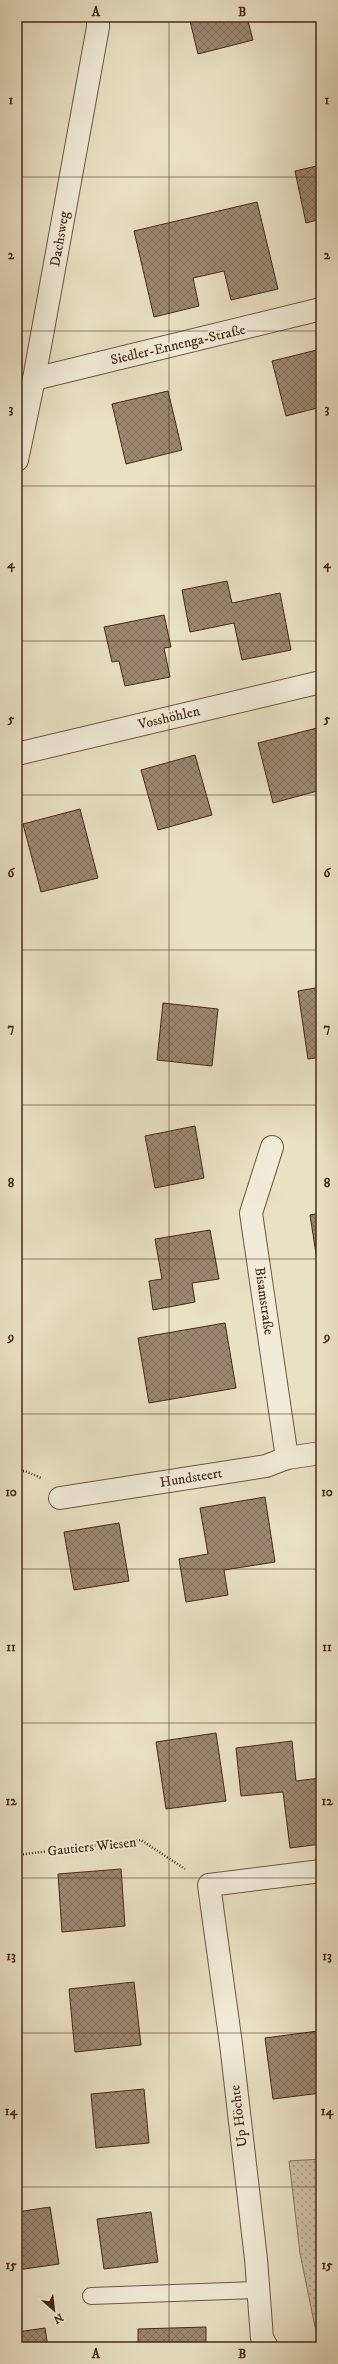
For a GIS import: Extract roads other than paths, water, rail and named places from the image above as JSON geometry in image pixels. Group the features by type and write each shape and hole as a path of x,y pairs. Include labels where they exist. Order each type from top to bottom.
{"street":[{"name":"Dachsweg","path":"17,460 34,379 98,27 98,17"},
{"name":"Siedler-Ennenga-Straße","path":"34,379 321,309"},
{"name":"Vosshöhlen","path":"17,754 321,682"},
{"name":"Bisamstraße","path":"272,1147 251,1213 287,1458"},
{"name":"Hundsteert","path":"60,1498 266,1466 287,1458 321,1452"},
{"name":"Up Höchte","path":"267,2347 262,2338 231,2044 209,1885 321,1871"}],"lane":[{"path":"90,2296 258,2290"}]}
